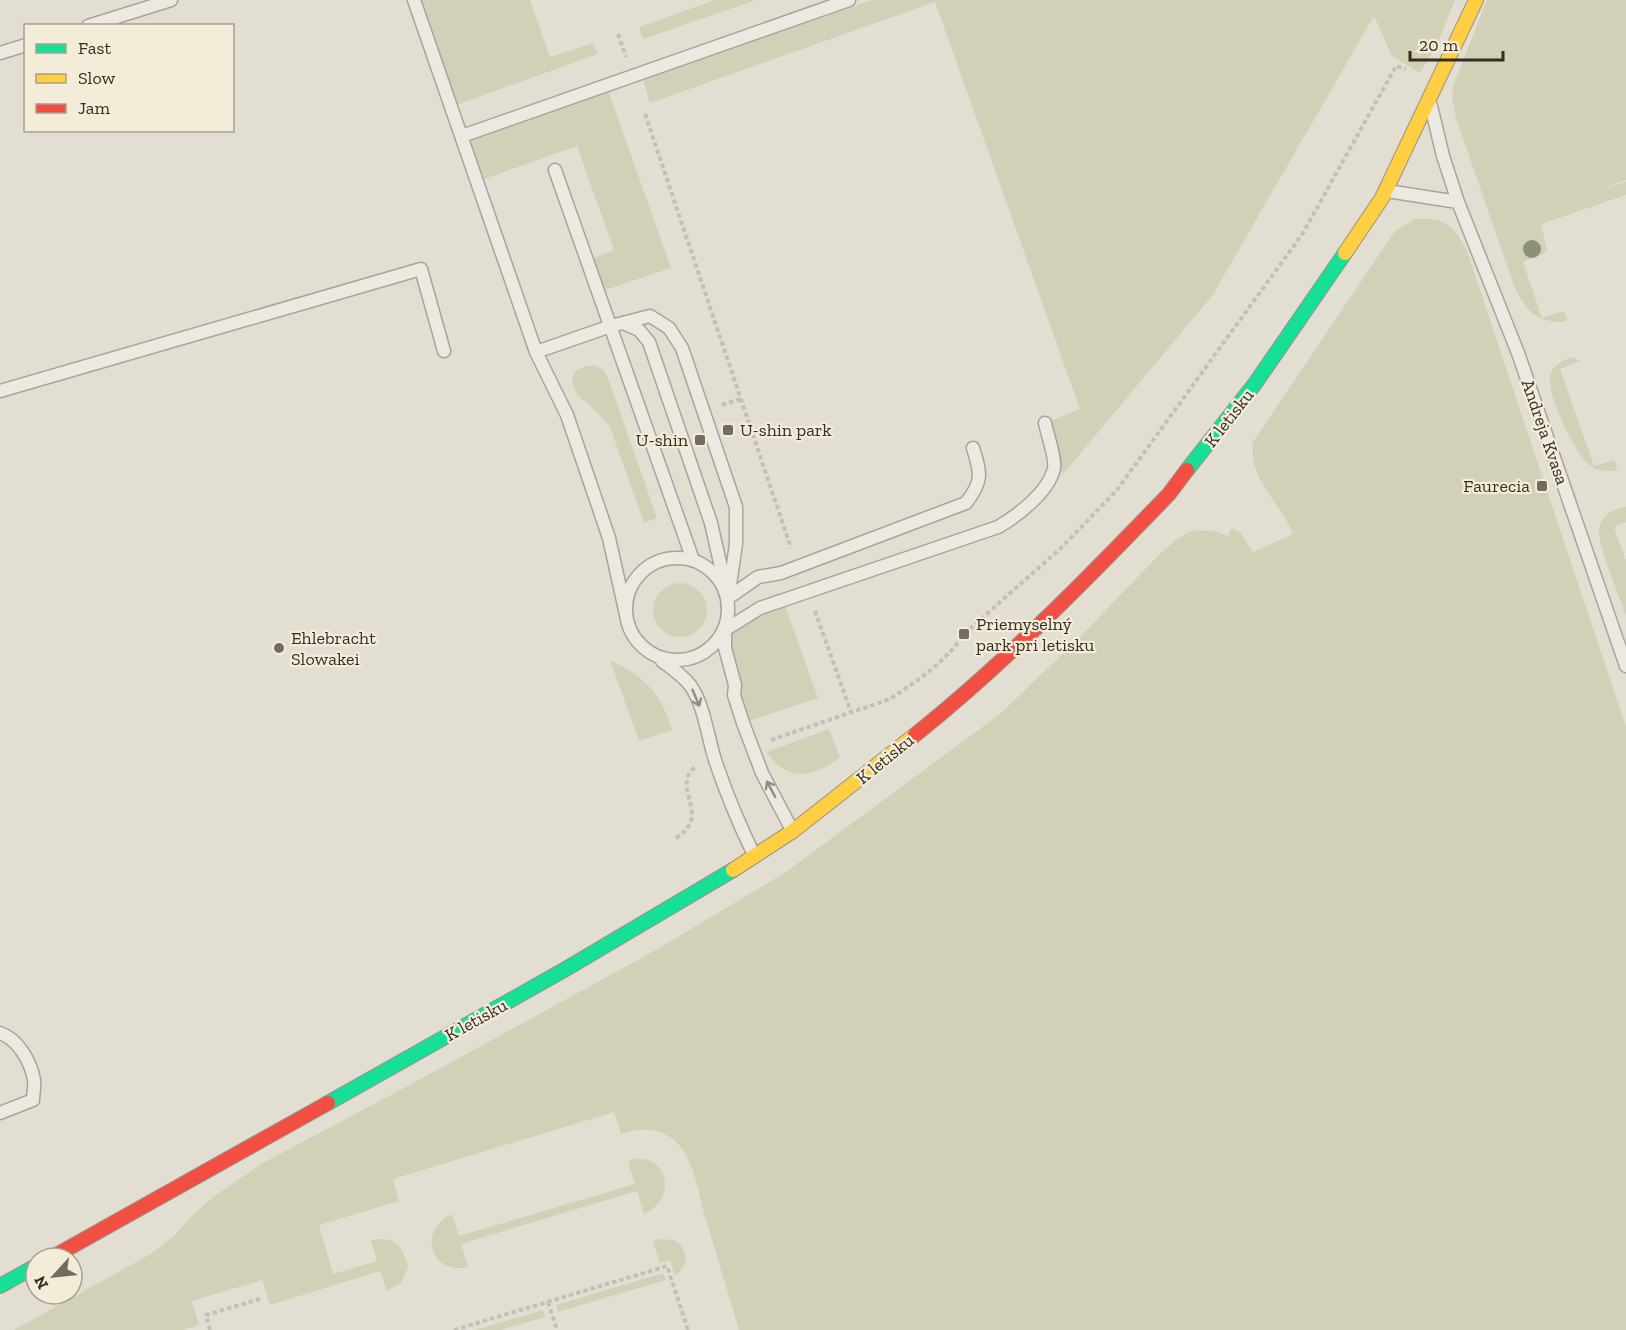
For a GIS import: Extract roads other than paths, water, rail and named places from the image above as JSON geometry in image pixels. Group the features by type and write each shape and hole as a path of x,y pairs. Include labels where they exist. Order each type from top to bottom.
{"street":[{"name":"K letisku","path":"72,1246 564,970 755,856 793,831 956,702 1035,630 1155,509 1254,385 1374,212 1476,0"},
{"path":"0,1286 24,1273"}],"lane":[{"path":"94,24 171,0"},
{"path":"414,0 536,352 567,415 606,526 632,635 643,647 675,669 690,685 697,699 733,811 755,856"},
{"path":"462,136 849,0"},
{"path":"0,53 24,46"},
{"name":"Andreja Kvasa","path":"1429,96 1443,156 1458,202 1518,353 1626,666"},
{"path":"555,170 617,325 693,560"},
{"path":"1385,191 1458,202"},
{"path":"0,391 421,269 444,351"},
{"path":"536,352 650,316 669,328 682,348 736,507 736,544 728,598"},
{"path":"617,325 639,330 649,342 711,523 728,598 729,615 725,630 725,648 735,685 734,695 762,773 793,831"},
{"path":"656,657 672,661 688,660 716,644 725,630 760,608 998,527 1020,514 1048,482 1054,466 1045,423"},
{"path":"728,598 758,577 781,573 966,503 977,488 980,469 973,448"},
{"path":"627,619 626,602 632,585 643,570 658,561 676,557 693,560 709,568 721,582 728,598"},
{"path":"0,1033 17,1044 26,1058 35,1081 33,1100 0,1113"}],"place":[{"name":"U-shin park","path":"728,430"},
{"name":"U-shin","path":"700,440"},
{"name":"Faurecia","path":"1542,486"},
{"name":"Priemyselný park pri letisku","path":"964,634"},
{"name":"Ehlebracht Slowakei","path":"279,648"}]}
